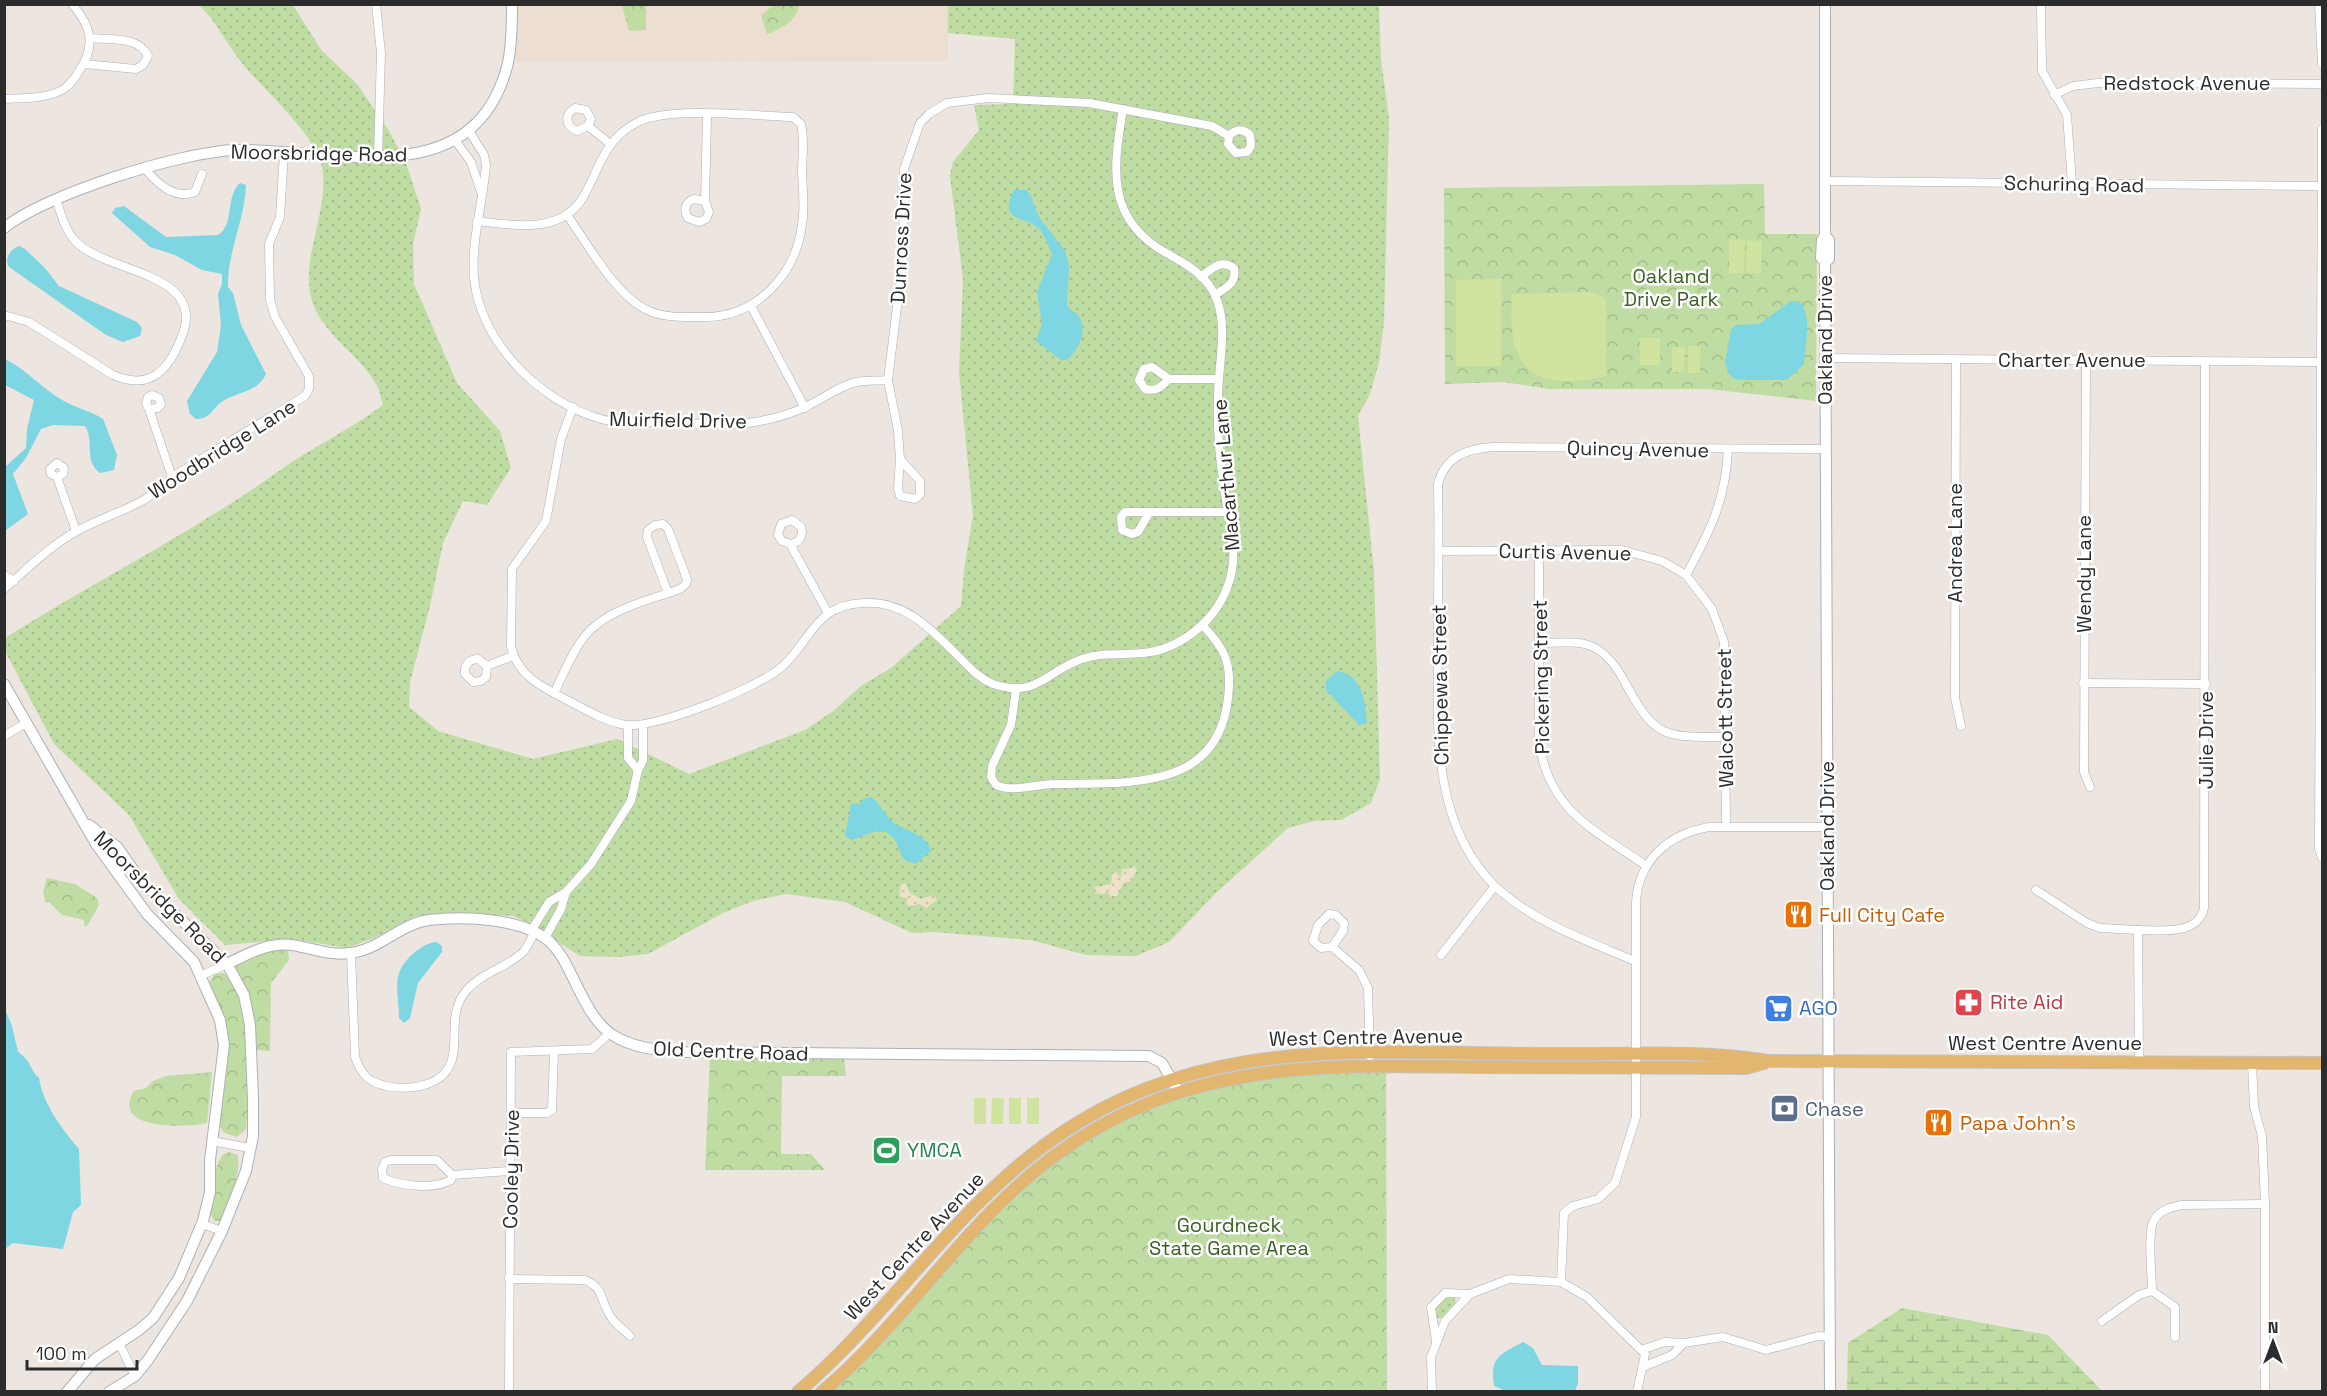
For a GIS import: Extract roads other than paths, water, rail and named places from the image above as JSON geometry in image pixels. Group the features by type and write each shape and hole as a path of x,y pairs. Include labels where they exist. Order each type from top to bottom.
{"main road":[{"name":"West Centre Avenue","path":"798,1392 841,1353 993,1188 1022,1162 1103,1108 1172,1078 1271,1057 1370,1053 1636,1061"},
{"name":"West Centre Avenue","path":"822,1392 856,1360 1008,1195 1031,1175 1085,1136 1178,1091 1234,1076 1281,1070 1636,1061 1709,1055 1768,1061 2322,1064"}],"street":[{"path":"4,99 44,96 70,85 84,64 91,38 82,16 72,4"},
{"path":"376,4 381,53 378,157"},
{"name":"Moorsbridge Road","path":"4,228 41,204 146,170 213,153 258,150 378,157 413,155 454,140 469,131 491,104 504,75 511,41 513,4"},
{"name":"Oakland Drive","path":"1825,4 1825,236 1821,258 1824,261 1830,1392"},
{"path":"2041,4 2042,71 2067,115 2072,183"},
{"path":"2319,4 2322,63"},
{"path":"84,64 136,69 143,65 148,56 144,48 136,42 91,38"},
{"name":"Redstock Avenue","path":"2054,95 2073,86 2098,83 2322,84"},
{"name":"Dunross Drive","path":"900,459 920,481 920,495 915,499 900,496 898,489 900,459 898,431 888,380 903,258 904,169 920,123 929,114 947,103 988,98 1048,99 1123,109 1212,126 1229,136"},
{"name":"Macarthur Lane","path":"1016,690 1037,685 1080,660 1101,655 1156,651 1186,638 1202,626 1216,609 1229,583 1234,549 1217,432 1222,321 1215,294 1202,277 1146,239 1126,212 1114,181 1115,154 1123,109"},
{"path":"705,201 706,115"},
{"path":"477,221 527,225 567,215 580,201 609,143 626,129 651,117 706,115 793,117 799,121 802,128 803,222 789,267 770,292 751,306 710,317 666,315 642,308 623,292 567,215"},
{"path":"588,126 609,143"},
{"path":"2322,129 2319,848 2322,858"},
{"name":"Muirfield Drive","path":"469,131 484,155 486,165 477,221 474,277 482,309 491,331 502,348 524,372 573,407 602,420 621,422 737,424 764,420 805,408 848,385 888,380"},
{"name":"Muirfield Drive","path":"454,140 471,162 481,194"},
{"name":"Woodbridge Lane","path":"4,589 76,531 156,493 172,477 299,401 309,389 309,376 275,316 270,300 269,244 280,217 284,153"},
{"path":"146,170 157,184 167,190 190,194 195,192 202,174"},
{"name":"Schuring Road","path":"1825,181 2322,186"},
{"path":"4,315 29,322 114,375 128,381 142,381 154,376 164,369 176,352 186,320 185,303 180,295 164,284 84,248 72,238 56,199"},
{"path":"1202,277 1219,264 1227,263 1234,268 1236,276 1233,283 1215,294"},
{"path":"751,306 805,408"},
{"name":"Charter Avenue","path":"1824,358 2320,362"},
{"name":"Wendy Lane","path":"2086,359 2084,772 2090,788"},
{"name":"Andrea Lane","path":"1956,360 1955,698 1961,726"},
{"name":"Julie Drive","path":"2138,930 2183,929 2196,924 2203,915 2206,684 2205,362"},
{"path":"1169,379 1218,379"},
{"path":"149,409 147,399 152,395 157,396 161,402 160,406 153,410 149,409 172,477"},
{"path":"573,407 561,439 546,521 512,569 509,617 513,656 528,677 597,715 628,725 644,725 680,714 771,677 787,662 812,627 828,612 848,604 894,606 908,612 931,629 975,674 995,685 1016,690 1011,725 992,766 991,777 996,785 1007,788 1053,784 1138,783 1194,762 1215,743 1222,729 1227,714 1230,672 1222,646 1202,626"},
{"name":"Quincy Avenue","path":"1452,459 1468,450 1492,447 1825,449"},
{"path":"1686,575 1707,536 1724,492 1728,449"},
{"name":"Chippewa Street","path":"1452,459 1438,484 1438,732 1446,796 1462,836 1495,886 1537,917 1635,962"},
{"path":"57,477 76,531"},
{"path":"1149,513 1227,512"},
{"path":"554,693 584,638 595,626 616,613 668,593 683,587 687,579 668,529 663,524 655,525 648,530 647,537 668,593"},
{"path":"790,544 828,612"},
{"name":"Pickering Street","path":"1539,550 1539,742 1551,784 1558,798 1578,818 1646,865"},
{"name":"Curtis Avenue","path":"1439,551 1622,550 1662,561 1686,575"},
{"path":"4,575 14,581"},
{"name":"Walcott Street","path":"1686,575 1701,591 1721,627 1726,658 1726,826"},
{"path":"1538,643 1584,645 1605,655 1617,668 1641,712 1653,727 1666,734 1680,737 1726,737"},
{"path":"487,666 513,656"},
{"path":"2084,683 2206,684"},
{"name":"Moorsbridge Road","path":"4,684 87,823 96,844 134,898 181,947 200,976 220,1020 224,1045 212,1141 210,1192 201,1224 179,1278 164,1303 139,1330 95,1359 67,1392"},
{"path":"4,736 26,723"},
{"path":"628,725 628,758 638,770"},
{"path":"537,933 549,902 566,891 591,864 614,832 631,801 638,770 644,760 644,725"},
{"name":"Moorsbridge Road","path":"87,823 117,847 150,890 227,964 244,995 250,1025 254,1100 246,1171 222,1231 187,1301 135,1376 109,1392"},
{"path":"1561,1282 1564,1214 1573,1206 1598,1199 1615,1183 1636,1117 1637,889 1646,865 1666,844 1680,835 1709,827 1827,827"},
{"path":"1441,955 1495,886"},
{"path":"2036,890 2087,923 2100,928 2138,930 2139,1063"},
{"path":"351,953 355,1057 360,1070 373,1081 390,1086 430,1085 443,1077 451,1064 455,1011 465,992 482,976 523,952 537,933 561,909 566,891"},
{"path":"1332,947 1343,931 1344,923 1336,915 1329,914 1318,925 1313,941 1321,948 1332,947 1359,970 1368,988 1370,1067"},
{"path":"200,976 254,951 280,945 334,954 369,949 414,924 429,920 496,921 537,933"},
{"name":"Old Centre Road","path":"537,933 561,955 587,1004 610,1033 639,1047 681,1052 1149,1056 1159,1060 1178,1091"},
{"name":"Cooley Drive","path":"509,1392 511,1052 592,1048 610,1033"},
{"path":"512,1113 548,1113 552,1110 554,1051"},
{"path":"2252,1063 2254,1107 2262,1136 2265,1204 2265,1392"},
{"path":"212,1141 250,1148"},
{"path":"452,1175 451,1180 444,1184 397,1184 383,1178 382,1169 385,1162 391,1160 437,1160 452,1175 509,1171"},
{"path":"2152,1291 2151,1225 2158,1215 2173,1206 2182,1205 2265,1204"},
{"path":"201,1224 222,1231"},
{"path":"509,1279 585,1280 595,1284 600,1289 607,1311 630,1336"},
{"path":"1436,1343 1431,1306 1445,1293 1470,1294 1509,1279 1561,1282 1587,1297 1645,1354 1637,1392"},
{"path":"2102,1321 2139,1295 2152,1291"},
{"path":"2152,1291 2175,1307 2175,1337"},
{"path":"1432,1392 1431,1357 1436,1343 1445,1321 1470,1294"},
{"path":"1641,1350 1665,1342 1684,1343 1723,1337 1767,1350 1818,1336 1829,1337"},
{"path":"119,1343 135,1376"},
{"path":"1643,1367 1672,1355 1684,1343"}],"water":[{"path":"240,183 246,185 245,198 230,261 228,287 233,293 241,325 266,374 258,385 223,401 205,417 196,419 190,414 187,401 217,352 221,325 218,294 222,284 222,274 202,270 175,255 150,247 112,213 115,208 124,206 166,237 218,235 226,224 235,189"},
{"path":"1014,190 1026,190 1030,194 1039,217 1065,251 1069,266 1067,305 1078,315 1082,327 1081,340 1067,360 1061,360 1036,341 1042,324 1037,292 1052,254 1039,229 1011,213 1009,208"},
{"path":"19,246 45,268 59,286 137,322 142,328 140,336 123,342 106,335 9,267 7,261 9,255"},
{"path":"1791,301 1799,301 1806,314 1804,364 1787,380 1735,379 1728,373 1725,362 1731,329 1736,325 1759,324"},
{"path":"5,359 56,396 103,419 117,455 114,470 100,473 90,457 89,438 85,426 53,425 41,429 26,458 13,474 28,514 5,531 5,467 26,448 27,429 34,400 5,385"},
{"path":"1337,671 1353,678 1358,684 1364,699 1367,723 1359,725 1326,690 1326,681"},
{"path":"871,797 890,819 925,840 931,851 915,864 905,860 892,836 887,833 881,831 869,833 852,840 845,836 851,804 861,803 863,799"},
{"path":"436,942 442,946 442,952 418,983 410,1018 404,1023 399,1018 397,982 399,975 407,960 415,952 427,944"},
{"path":"4,1007 12,1026 18,1052 26,1059 39,1078 49,1107 79,1149 81,1205 73,1212 63,1249 13,1243 5,1249"},
{"path":"1523,1342 1533,1348 1542,1365 1578,1366 1578,1383 1575,1391 1506,1391 1494,1386 1493,1369 1498,1358"}],"place":[{"name":"Full City Cafe","path":"1798,915"},
{"name":"Rite Aid","path":"1969,1002"},
{"name":"AGO","path":"1778,1008"},
{"name":"Chase","path":"1784,1109"},
{"name":"Papa John's","path":"1939,1123"},
{"name":"YMCA","path":"886,1150"}],"park label":[{"name":"Oakland Drive Park","path":"1671,288"},
{"name":"Gourdneck State Game Area","path":"1229,1236"}]}
